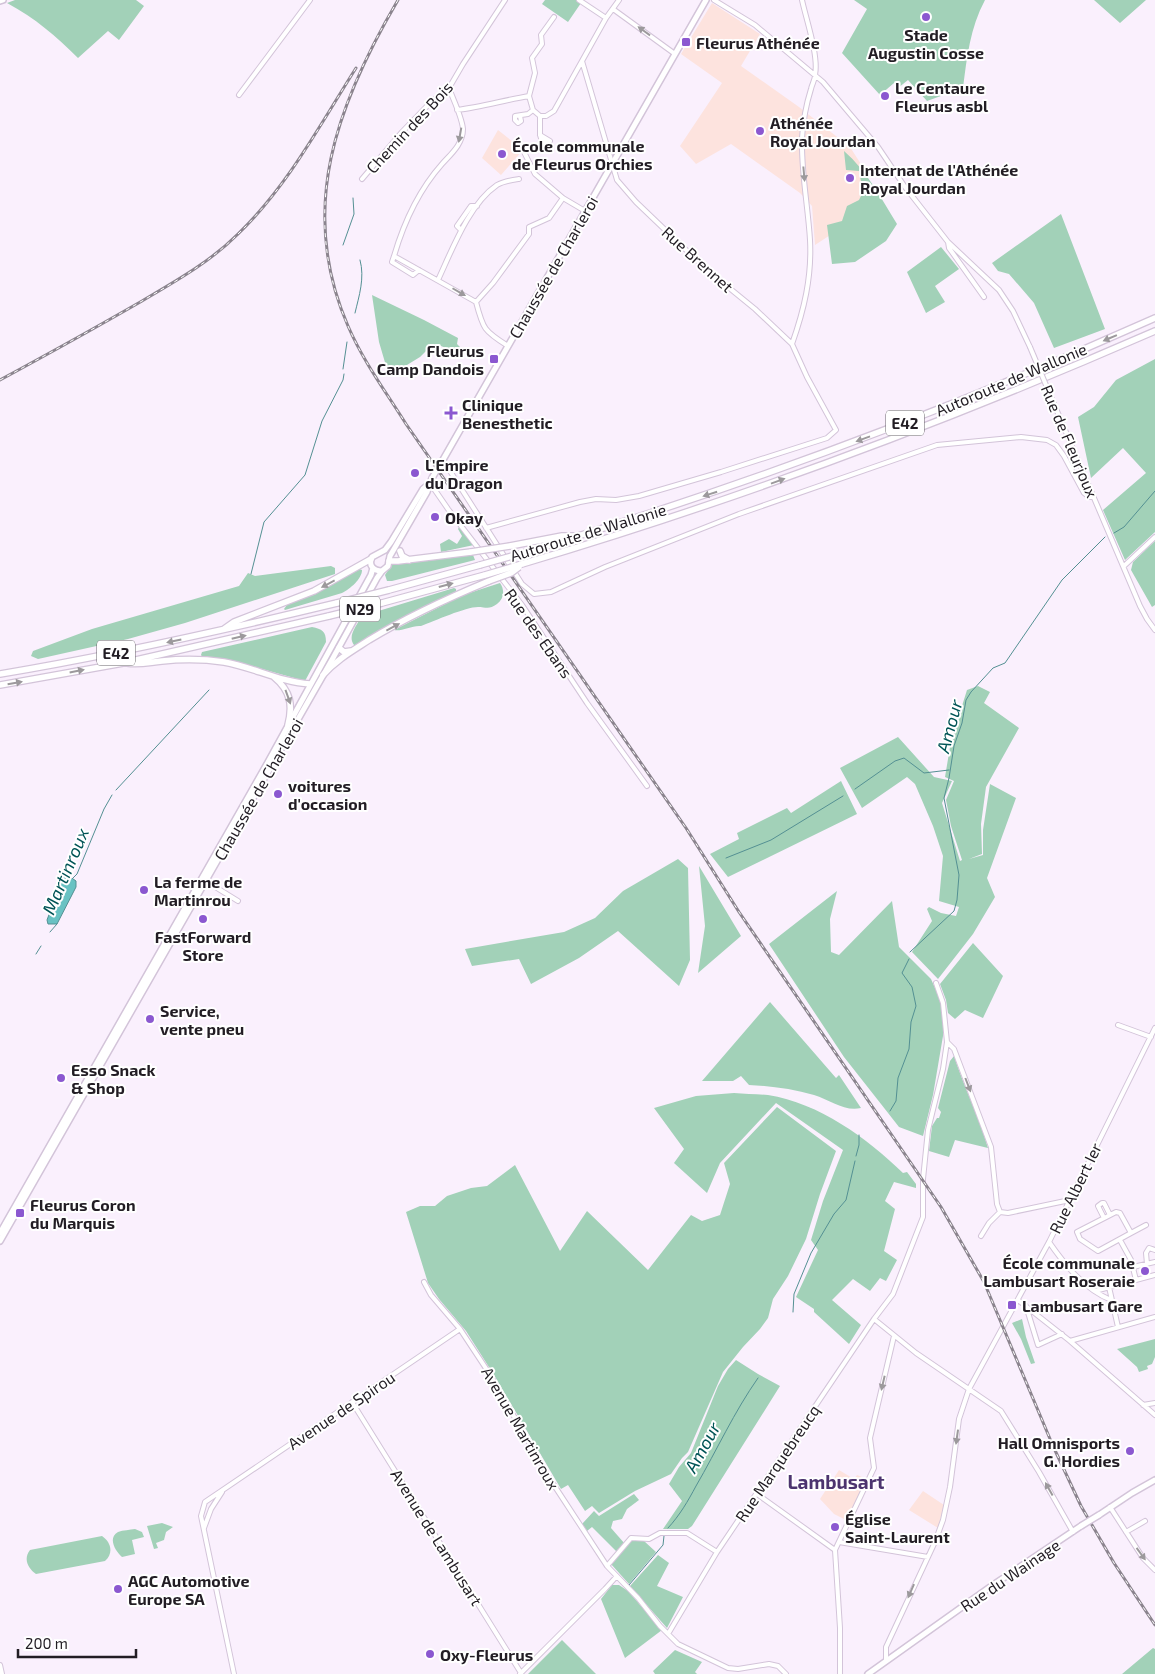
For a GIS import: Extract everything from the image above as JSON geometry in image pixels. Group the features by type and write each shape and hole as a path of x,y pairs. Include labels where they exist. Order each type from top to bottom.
{"highway":[{"name":"Autoroute de Wallonie","path":"0,674 119,652 337,603 580,536 729,488 872,436 1155,318"},
{"name":"Autoroute de Wallonie","path":"0,685 123,663 329,616 522,564 662,521 812,470 1004,395 1155,331"},
{"path":"389,561 471,552 562,536 580,536"},
{"path":"400,551 402,556 409,560"},
{"path":"222,630 234,622 314,591 371,559"},
{"path":"322,677 335,663 351,651 380,634 427,608 511,573 522,564"},
{"path":"339,648 344,652 351,651"},
{"path":"123,663 139,664 179,660 209,661 242,666 310,684"},
{"path":"271,675 282,685 290,700 291,708 288,725"}],"main road":[{"name":"Chaussée de Charleroi","path":"431,480 706,0"},
{"name":"N29","path":"382,571 387,569 392,552 410,521 423,490 431,480"},
{"name":"N29","path":"371,559 374,554 385,550 416,506"},
{"path":"400,551 399,546 410,521"},
{"path":"380,553 386,555 389,561"},
{"path":"371,559 373,568 377,571 382,571"},
{"name":"Chaussée de Charleroi","path":"203,880 371,575 373,568"},
{"name":"Chaussée de Charleroi","path":"0,1241 203,880 382,571"},
{"path":"336,638 339,648"},
{"path":"310,684 322,677"},
{"name":"Chaussée de Charleroi","path":"0,1233 58,1135"},
{"name":"Rue du Wainage","path":"868,1674 993,1585 1110,1507 1155,1480"}],"street":[{"path":"239,95 310,0"},
{"name":"Chemin des Bois","path":"362,178 430,103 449,88 462,64 505,0"},
{"path":"579,0 606,18"},
{"path":"554,17 541,35 542,44 532,58 535,72 529,96 533,110 540,116 546,116 554,111 606,18 619,0"},
{"name":"Rue de Fleurjoux","path":"714,0 754,24 815,75 878,147 905,187 948,242 999,290 1013,311 1030,347 1140,606 1155,630"},
{"path":"486,528 580,502 596,499 616,500 657,491 748,464 832,435 836,430 807,377 792,344 802,319 808,292 810,241 802,137 805,114 815,75 816,61 802,0"},
{"path":"613,9 675,54"},
{"name":"Rue Brennet","path":"582,61 616,180 636,202 706,269 755,309 792,344"},
{"path":"420,270 412,275 392,262 399,238 416,198 457,148 463,129 449,88"},
{"path":"457,110 478,108 503,100 529,96"},
{"path":"520,116 528,114 533,110"},
{"path":"540,116 540,135"},
{"path":"524,152 536,174 563,198 585,211"},
{"path":"438,280 461,230 457,226 471,206 477,206 496,186 503,182 519,179"},
{"path":"476,302 493,283 529,234 529,228 549,218 563,198"},
{"name":"Rue de Fleurjoux","path":"948,242 949,248 984,297"},
{"path":"394,256 476,302 482,324 488,334 508,346"},
{"path":"441,462 522,584 529,591 539,594 551,592 605,567 739,514 859,470 937,445 1022,437 1047,440 1056,445 1064,456 1084,493 1089,497 1093,497"},
{"name":"Rue des Ebans","path":"431,480 448,509 522,604 587,703 646,786"},
{"path":"1124,566 1155,537"},
{"path":"203,880 238,900"},
{"path":"936,984 944,1003 947,1042 954,1049 991,1147 996,1196 1000,1212"},
{"path":"1118,1025 1150,1037"},
{"name":"Rue Albert Ier","path":"886,1661 886,1647 941,1527 945,1513 959,1419 969,1389 1049,1242 1155,1028"},
{"name":"Rue Marquebreucq","path":"668,1634 716,1552 874,1319 893,1294 923,1218 922,1179 928,1130 943,1069 947,1042"},
{"path":"1000,1212 1008,1213 1070,1200"},
{"path":"1104,1218 1098,1206 1102,1203 1110,1215"},
{"path":"981,1236 989,1223 1000,1212"},
{"path":"1131,1233 1119,1212 1077,1232 1079,1237 1098,1251 1146,1226"},
{"path":"1120,1240 1131,1260 1136,1280"},
{"path":"1049,1242 1071,1271 1095,1291 1111,1300"},
{"path":"1147,1264 1146,1253 1149,1248 1155,1250"},
{"path":"1133,1267 1155,1262"},
{"path":"1095,1291 1155,1275"},
{"name":"Avenue Martinroux","path":"424,1282 431,1295 460,1329 489,1372 550,1479 607,1566 638,1598 668,1634 678,1644 728,1668 738,1669 768,1664 778,1666 786,1674"},
{"path":"1109,1287 1118,1327"},
{"path":"1018,1300 1062,1334 1155,1415"},
{"path":"1026,1306 1038,1345 1062,1334"},
{"path":"1070,1341 1155,1317"},
{"path":"874,1319 894,1336 1001,1411 1040,1472 1074,1532"},
{"name":"Avenue de Spirou","path":"234,1674 201,1516 205,1502 460,1329"},
{"path":"840,1674 840,1628 835,1550 874,1468 870,1438 894,1336"},
{"name":"Avenue de Lambusart","path":"352,1402 520,1674"},
{"path":"1143,1405 1155,1402"},
{"name":"Avenue de Spirou","path":"204,1530 211,1509 222,1491"},
{"path":"757,1494 835,1550"},
{"path":"1110,1507 1143,1558 1155,1570"},
{"path":"1126,1532 1146,1521"},
{"path":"607,1566 631,1538 649,1539 660,1532 687,1534 716,1552"},
{"path":"839,1542 928,1557"},
{"path":"520,1674 616,1577"},
{"path":"0,1665 2,1674"}],"shaded area":[{"name":"Athénée Royal Jourdan","path":"712,3 760,34 741,66 799,107 850,147 868,175 866,203 844,226 815,245 812,206 800,193 731,144 696,164 680,146 722,83 681,54"},
{"name":"École communale de Fleurus Orchies","path":"498,130 523,150 501,175 482,158"},
{"path":"839,1470 854,1479 857,1475 862,1477 861,1480 864,1483 848,1521 834,1514 820,1499"},
{"path":"923,1491 944,1505 938,1528 909,1510"}],"green space":[{"path":"15,0 136,0 144,6 119,40 108,31 78,58 45,28 7,3"},
{"path":"545,0 576,0 581,3 568,22 542,4"},
{"path":"854,0 985,0 973,32 963,88 927,101 908,80 898,88 894,83 880,95 842,53 867,9"},
{"path":"1094,0 1146,0 1120,23"},
{"path":"844,151 867,176 897,224 886,241 855,262 832,264 827,225 842,221 847,206 859,200 863,192 859,171 846,170"},
{"path":"1061,214 1105,329 1054,348 1034,303 1009,274 998,271 992,263"},
{"path":"941,247 959,269 935,286 945,302 926,313 907,272"},
{"path":"372,295 458,338 457,344 463,350 461,354 441,346 430,347 420,357 389,376 379,342"},
{"path":"1155,359 1155,532 1125,560 1103,510 1146,473 1123,448 1091,478 1078,417 1094,407 1116,380"},
{"path":"460,525 474,545 441,552 440,544 449,539 457,544 462,536 458,529"},
{"path":"1155,541 1155,605 1152,607 1131,570 1133,562"},
{"path":"473,555 475,560 392,581 387,581 385,575 392,564"},
{"path":"331,566 335,568 335,574 185,623 128,639 38,659 31,656 33,651 92,629 239,586 248,573 255,576"},
{"path":"359,569 362,570 358,580 342,593 284,609 287,605 317,592"},
{"path":"500,583 503,589 502,597 492,607 466,609 421,626 394,630 463,595"},
{"path":"454,588 456,593 411,613 356,645 352,642 352,634 362,616"},
{"path":"312,627 323,631 326,642 305,681 244,664 203,658 201,655 202,652"},
{"path":"978,686 990,692 984,703 1019,728 986,787 981,824 982,854 969,859 983,855 983,830 990,784 1016,798 987,878 995,897 973,934 938,979 912,952 932,921 927,909 929,907 941,913 956,916 959,907 939,901 943,856 933,826 915,784 907,777 862,808 840,768 898,737 934,777 952,781 942,803 960,861 962,860 951,826 946,800 954,781 945,777 951,741 967,690"},
{"path":"841,781 857,814 728,877 710,854 739,839 737,833 787,808 791,813"},
{"path":"678,859 688,868 690,960 679,986 618,931 579,958 531,984 519,959 472,966 465,949 564,932 595,918 623,891"},
{"path":"699,866 741,936 698,973 705,926"},
{"path":"837,891 830,919 831,952 839,955 892,901 899,947 931,979 943,1006 943,1036 933,1095 923,1136 899,1127 844,1057 769,944"},
{"path":"973,943 1003,976 983,1018 965,1010 955,1019 948,1013 946,1000 940,984"},
{"path":"770,1002 836,1078 839,1075 861,1108 843,1107 814,1095 798,1091 749,1085 741,1076 733,1081 702,1081"},
{"path":"954,1056 988,1148 955,1140 949,1157 929,1151 932,1126 937,1118 939,1118 941,1112 938,1108 950,1061"},
{"path":"734,1093 768,1095 787,1099 824,1114 858,1135 903,1173 907,1172 916,1184 916,1188 894,1182 885,1201 895,1209 884,1251 897,1260 886,1281 880,1278 870,1291 853,1279 832,1300 861,1325 849,1344 814,1312 814,1309 796,1297 818,1250 811,1240 823,1201 843,1150 776,1103 720,1163 707,1193 674,1163 684,1149 654,1108 696,1096"},
{"path":"777,1107 836,1151 806,1239 788,1276 773,1299 768,1318 723,1372 688,1452 671,1474 635,1491 599,1513 592,1506 585,1511 568,1485 561,1489 466,1331 428,1283 406,1212 420,1206 435,1206 447,1196 471,1188 487,1186 515,1165 560,1251 587,1211 648,1270 691,1215 702,1221 720,1215 730,1184 724,1163"},
{"path":"1022,1319 1035,1363 1031,1364 1012,1323"},
{"path":"1155,1339 1155,1357 1152,1364 1147,1366 1148,1369 1139,1372 1137,1367 1117,1349"},
{"path":"736,1360 780,1386 692,1526 688,1529 663,1529 682,1501 669,1484 679,1467 691,1453 718,1386"},
{"path":"634,1494 639,1500 627,1509 622,1519 613,1521 611,1528 625,1544 617,1552 592,1527 587,1531 582,1524 594,1511 599,1516"},
{"path":"162,1523 173,1527 166,1532 164,1540 156,1543 158,1548 154,1549 147,1526"},
{"path":"135,1529 142,1532 144,1537 132,1540 135,1554 122,1557 115,1548 113,1538 118,1532"},
{"path":"102,1536 108,1541 110,1548 110,1555 105,1561 36,1574 27,1563 30,1550"},
{"path":"632,1540 644,1541 656,1552 629,1584 611,1564"},
{"path":"658,1555 669,1563 657,1586 683,1597 667,1628 630,1586"},
{"path":"612,1585 619,1585 628,1591 662,1630 625,1658 601,1599"},
{"path":"562,1640 596,1674 528,1674"},
{"path":"1153,1648 1155,1649 1155,1674 1122,1674"},
{"path":"675,1650 702,1662 695,1672 697,1674 655,1674 653,1671"}],"water":[{"path":"69,876 76,881 76,887 57,924 48,924 47,920 62,877"}],"waterway":[{"name":"Martinroux","path":"343,245 354,214 353,198"},
{"name":"Martinroux","path":"355,313 362,280 360,260"},
{"name":"Martinroux","path":"343,369 347,342"},
{"name":"Martinroux","path":"251,574 264,522 305,475 322,421 343,380 344,374"},
{"name":"Amour","path":"1114,533 1124,527 1155,491"},
{"name":"Amour","path":"910,952 954,911 957,900 959,875 944,798 954,746 962,723 966,700 993,668 1005,663 1062,580 1105,537"},
{"name":"Martinroux","path":"116,790 209,690"},
{"path":"855,789 895,761 904,758 924,773 949,770"},
{"name":"Martinroux","path":"73,878 77,874 104,809 112,795"},
{"path":"726,858 771,840 843,796"},
{"name":"Martinroux","path":"50,932 57,924"},
{"name":"Martinroux","path":"36,954 41,946"},
{"name":"Amour","path":"890,1111 896,1101 898,1078 909,1049 911,1022 916,1006 912,987 902,973 909,959"},
{"name":"Amour","path":"856,1156 859,1135"},
{"name":"Amour","path":"793,1312 794,1294 811,1253 834,1214 846,1200 855,1161"},
{"name":"Amour","path":"668,1528 687,1502 733,1418 758,1378"},
{"name":"Amour","path":"629,1585 663,1545 664,1536"}],"railway":[{"path":"398,0 357,78 342,118 331,158 325,199 326,240 333,283 354,339 406,424 686,828 739,912 941,1207 984,1282 1053,1446 1081,1506 1114,1563 1155,1625"},
{"path":"0,380 167,286 204,262 227,244 256,216 287,176 356,68"}],"place":[{"name":"Stade Augustin Cosse","path":"926,17"},
{"name":"Fleurus Athénée","path":"686,42"},
{"name":"Le Centaure Fleurus asbl","path":"885,96"},
{"name":"Athénée Royal Jourdan","path":"760,131"},
{"name":"École communale de Fleurus Orchies","path":"502,154"},
{"name":"Internat de l'Athénée Royal Jourdan","path":"850,178"},
{"name":"Fleurus Camp Dandois","path":"494,359"},
{"name":"Clinique Benesthetic","path":"451,413"},
{"name":"L'Empire du Dragon","path":"415,473"},
{"name":"Okay","path":"435,517"},
{"name":"voitures d'occasion","path":"278,794"},
{"name":"La ferme de Martinrou","path":"144,890"},
{"name":"FastForward Store","path":"203,919"},
{"name":"Service, vente pneu","path":"150,1019"},
{"name":"Esso Snack & Shop","path":"61,1078"},
{"name":"Fleurus Coron du Marquis","path":"20,1213"},
{"name":"École communale Lambusart Roseraie","path":"1145,1271"},
{"name":"Lambusart Gare","path":"1012,1305"},
{"name":"Hall Omnisports G. Hordies","path":"1130,1451"},
{"name":"Église Saint-Laurent","path":"835,1527"},
{"name":"AGC Automotive Europe SA","path":"118,1589"},
{"name":"Oxy-Fleurus","path":"430,1654"}],"district":[{"name":"Lambusart","path":"836,1481"}]}
